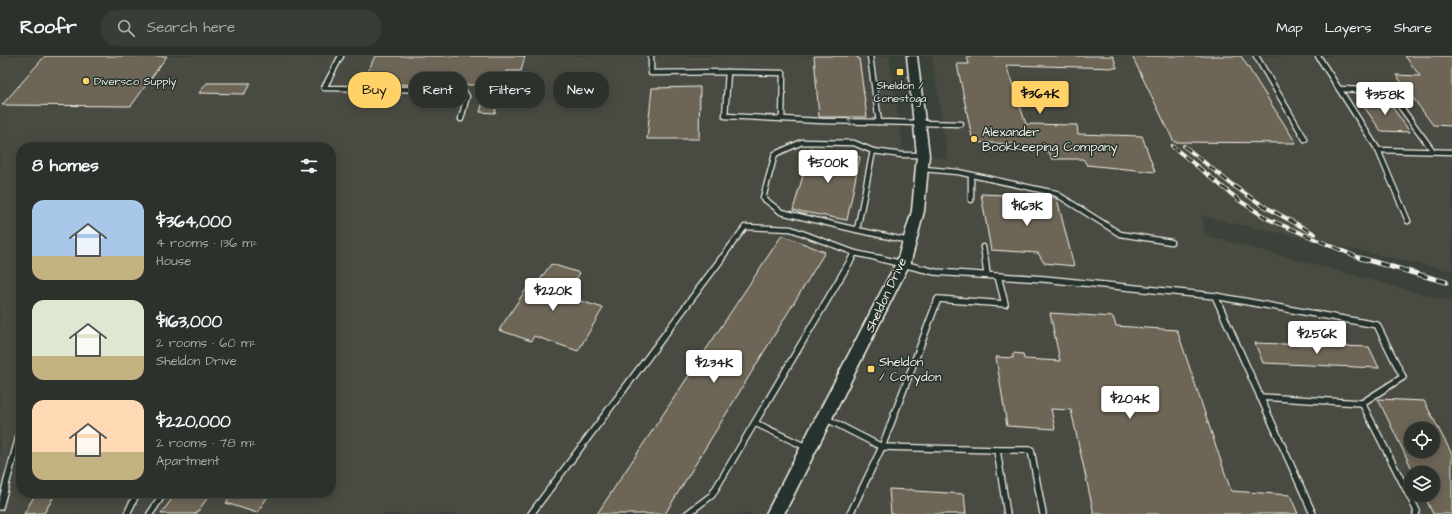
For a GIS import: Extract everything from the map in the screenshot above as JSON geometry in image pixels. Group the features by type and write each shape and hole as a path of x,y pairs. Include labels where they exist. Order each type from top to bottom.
{"street":[{"name":"Sheldon Drive","path":"775,514 902,264 918,211 922,162 912,56"}],"lane":[{"path":"341,56 324,88 459,90 464,92 467,96 461,119"},
{"path":"651,56 651,73 783,73 782,119"},
{"path":"870,56 879,122"},
{"path":"1256,56 1306,140"},
{"path":"1318,56 1378,150 1408,221"},
{"path":"728,72 725,116 822,121 961,124"},
{"path":"1339,88 1388,91 1433,151"},
{"path":"909,241 781,212 764,198 775,154 802,142 854,143 873,151 902,155 971,175 1055,193 1120,234 1171,242"},
{"path":"1378,150 1452,152"},
{"path":"857,230 873,151"},
{"path":"970,200 971,175"},
{"path":"531,514 745,227 791,229 855,253 935,272 987,275 1215,296 1377,326 1403,377 1362,403 1260,397"},
{"path":"983,247 987,275"},
{"path":"686,514 712,495 855,253"},
{"path":"850,514 882,447 938,300 1004,304 998,276"},
{"path":"1215,296 1313,514"},
{"path":"1362,403 1417,511 1416,514"},
{"path":"824,418 882,447 1031,450 1043,514"},
{"path":"754,423 809,448"},
{"path":"0,507 16,448"},
{"path":"997,450 1007,514"},
{"path":"127,514 135,498"},
{"path":"150,514 161,498"}],"shaded area":[{"path":"0,56 889,56 903,150 948,160 932,56 1452,56 1452,271 1202,216 1205,235 1452,302 1452,514 0,514"}],"building":[{"name":"Diversco Supply","path":"45,56 167,56 131,106 2,105"},
{"path":"375,56 525,56 521,71 475,72 475,85 467,85 467,72 409,72 409,84 401,84 401,72 368,72"},
{"path":"814,56 854,56 859,58 867,117 819,117"},
{"path":"967,56 1113,56 1117,68 1006,65 1026,124 1077,125 1078,134 1142,136 1155,172 1087,165 1083,159 1052,159 1049,152 1017,150 1013,144 973,142 957,64 969,64"},
{"path":"1132,56 1241,56 1296,143 1174,142"},
{"path":"1405,56 1452,56 1452,126 1433,125 1396,75 1420,76"},
{"path":"207,83 251,83 244,94 199,93"},
{"path":"700,87 699,139 647,139 652,88"},
{"path":"1360,101 1388,101 1410,132 1381,131"},
{"path":"481,108 496,108 495,113 480,112"},
{"path":"811,148 860,157 847,220 793,210"},
{"path":"981,194 1054,197 1057,199 1074,266 1044,263 1038,253 991,250"},
{"path":"782,235 825,252 665,514 597,514"},
{"path":"551,264 580,273 565,296 603,308 578,351 534,336 531,341 499,330 529,285 535,287"},
{"path":"1050,313 1113,317 1116,326 1177,330 1231,491 1290,495 1298,514 1094,514 1071,410 1051,409 1055,429 1007,426 996,357 1013,358 1013,353 1023,354 1024,359 1060,361"},
{"path":"1255,343 1369,347 1379,368 1263,363"},
{"path":"1378,399 1424,401 1435,422 1404,422 1404,452"},
{"path":"1440,431 1452,454 1452,514 1433,514 1427,502 1440,502 1440,466 1411,466 1407,458 1440,458"},
{"path":"889,489 910,489 915,491 964,494 966,514 891,514"},
{"path":"33,498 53,498 44,513 24,514"},
{"path":"172,498 207,498 196,514 161,514"},
{"path":"230,498 267,498 257,513 226,503"}],"railway":[{"path":"1172,146 1240,201 1268,219 1362,259"},
{"path":"1184,146 1231,184 1262,205 1315,234"},
{"path":"1360,258 1446,282"}],"place":[{"name":"Sheldon / Conestoga","path":"900,72"},
{"name":"Diversco Supply","path":"86,81"},
{"name":"Alexander Bookkeeping Company","path":"974,139"},
{"name":"Sheldon / Corydon","path":"871,369"}]}
